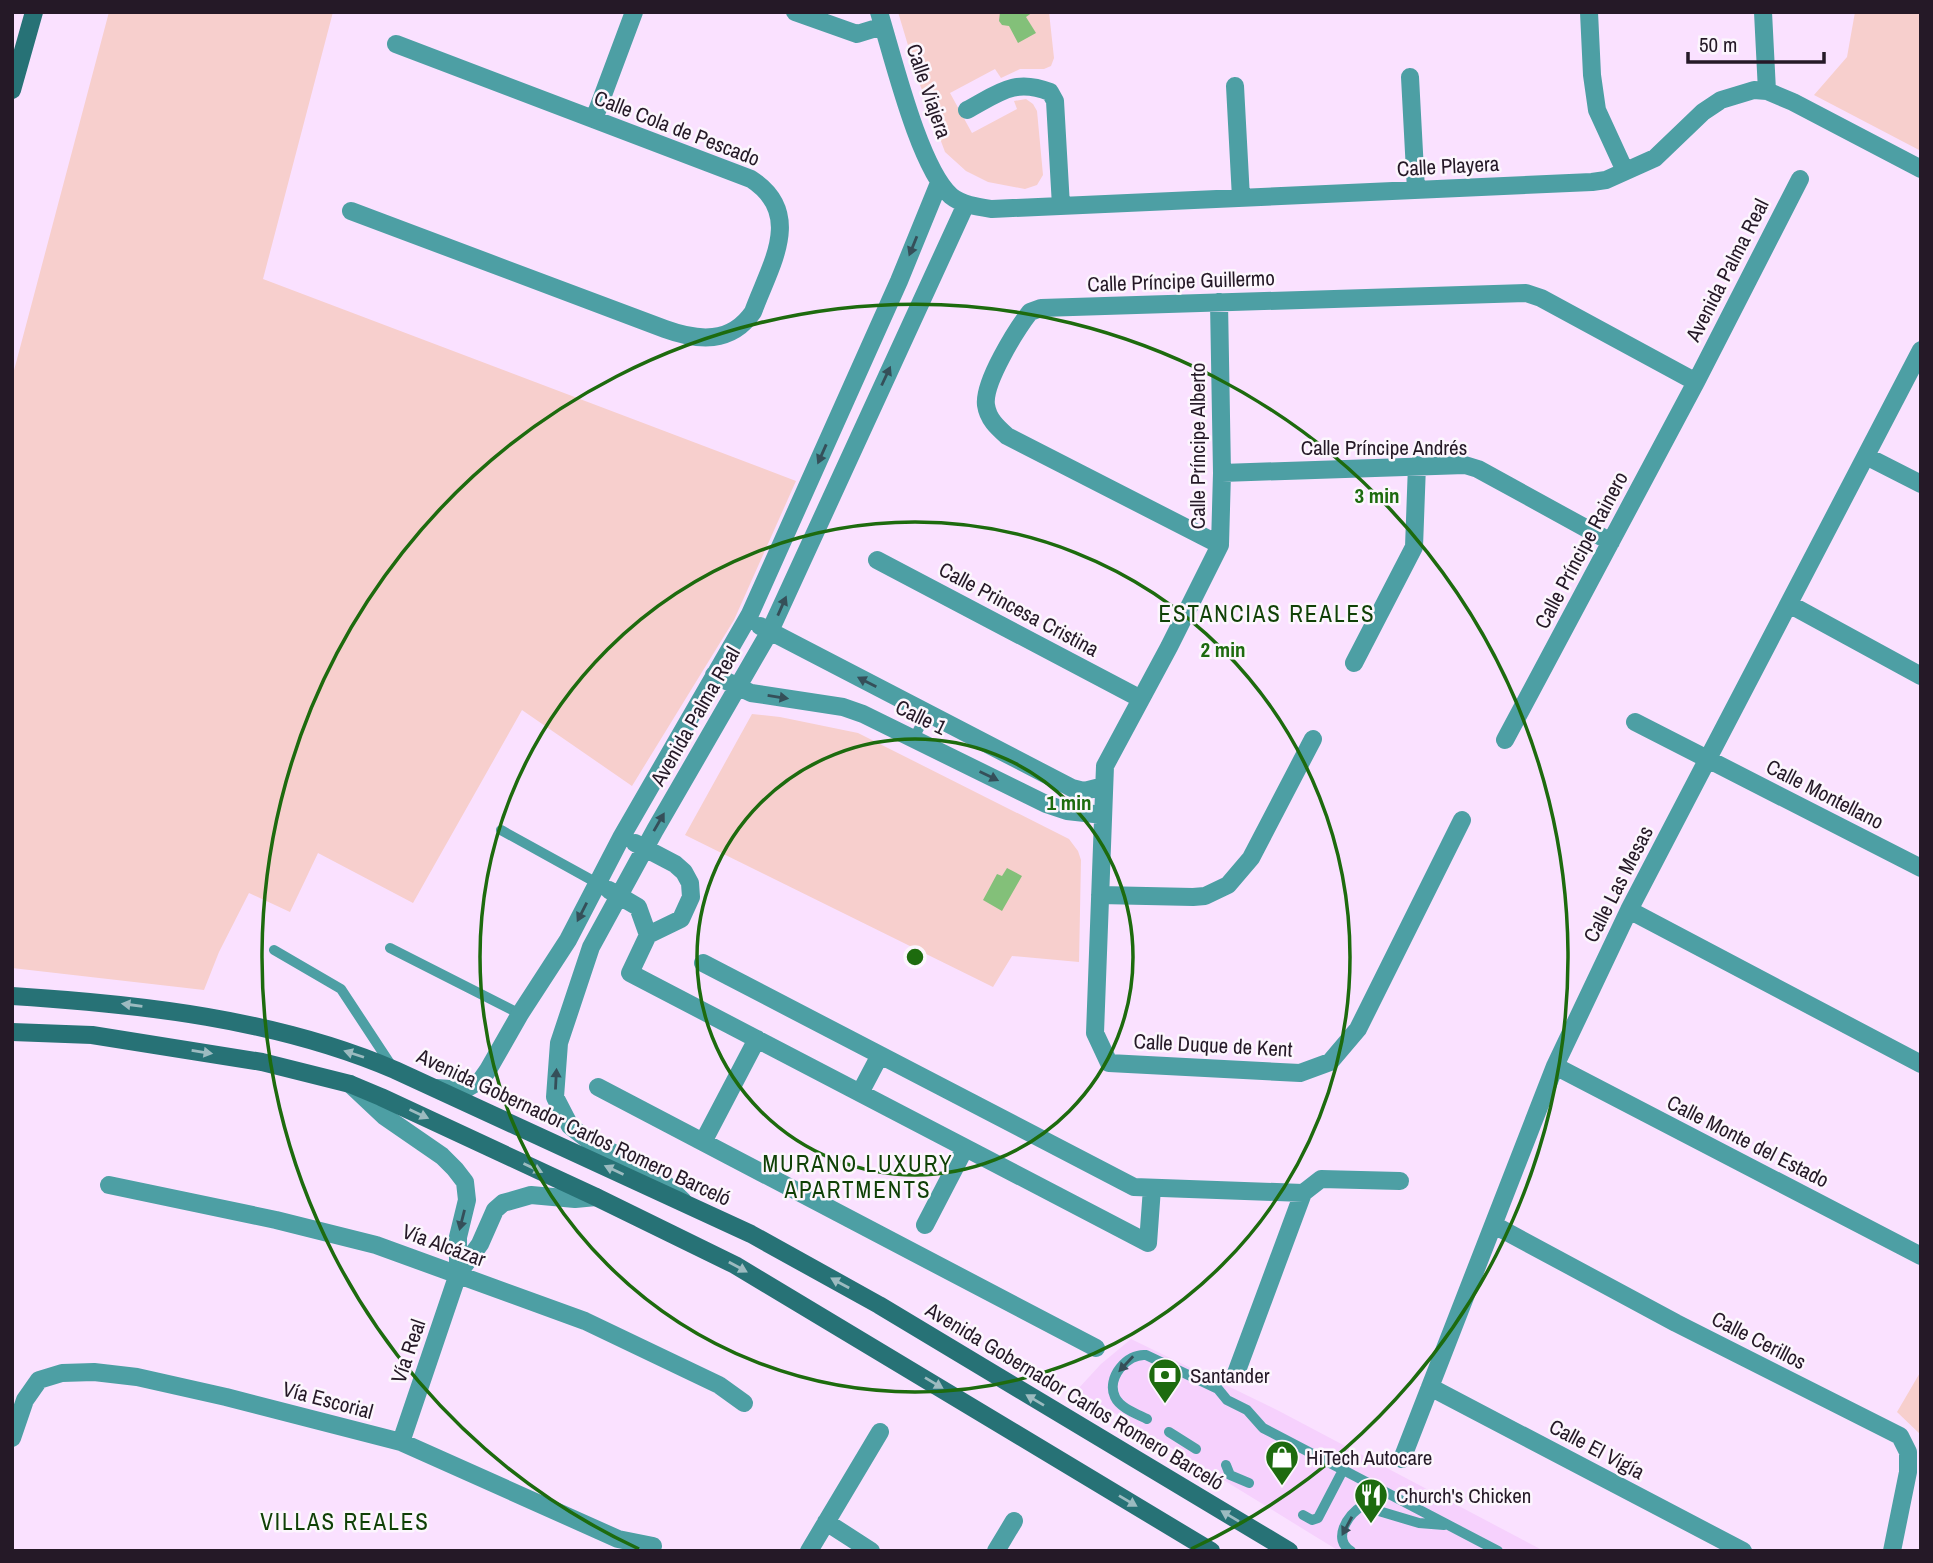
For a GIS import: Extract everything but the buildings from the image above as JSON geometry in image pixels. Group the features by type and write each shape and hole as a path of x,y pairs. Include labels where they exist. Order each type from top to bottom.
{"main road":[{"path":"12,90 34,12"},
{"name":"Avenida Gobernador Carlos Romero Barceló","path":"12,996 102,1001 178,1012 295,1036 361,1055 484,1109 751,1234 879,1305 1289,1551"},
{"path":"12,1032 92,1035 159,1045 262,1062 350,1084 596,1197 735,1265 1211,1551"}],"street":[{"path":"594,119 634,12"},
{"path":"795,12 857,34 881,19"},
{"path":"1589,12 1595,103 1625,171"},
{"path":"1763,12 1767,91 1921,169"},
{"name":"Calle Viajera","path":"881,19 908,106 939,183"},
{"name":"Calle Cola de Pescado","path":"351,211 686,337 709,339 719,337 739,326 753,312 779,241 779,214 769,193 751,179 396,44"},
{"path":"1410,77 1416,190"},
{"path":"967,110 1014,86 1027,85 1051,92 1055,101 1061,206"},
{"path":"1235,86 1241,198"},
{"name":"Calle Playera","path":"966,204 992,209 1592,183 1655,158 1703,112 1721,100 1754,90 1767,91"},
{"name":"Avenida Palma Real","path":"1696,382 1800,179"},
{"path":"939,183 953,198 966,204"},
{"name":"Avenida Palma Real","path":"520,1014 568,940 622,836 747,620 893,294 939,183"},
{"name":"Avenida Palma Real","path":"686,1203 655,1174 588,1140 570,1126 555,1097 559,1043 591,947 770,631 966,204"},
{"name":"Calle Príncipe Guillermo","path":"1220,545 1007,436 992,422 986,407 986,393 1005,351 1030,312 1041,308 1526,293 1696,382"},
{"name":"Calle Príncipe Alberto","path":"1103,815 1105,766 1220,545 1222,472 1219,302"},
{"name":"Calle Las Mesas","path":"1402,1458 1555,1066 1629,910 1921,350"},
{"name":"Calle Príncipe Rainero","path":"1505,740 1696,382"},
{"path":"1866,456 1921,484"},
{"name":"Calle Príncipe Andrés","path":"1222,472 1465,465 1478,468 1611,542"},
{"path":"1354,663 1414,547 1417,466"},
{"name":"Calle Princesa Cristina","path":"877,560 1141,699"},
{"path":"1788,604 1921,676"},
{"name":"Calle 1","path":"747,620 1072,788 1084,790 1104,786"},
{"name":"Calle 1","path":"714,675 751,693 843,707 914,738 1045,804 1067,811 1103,815"},
{"name":"Calle Montellano","path":"1634,722 1921,869"},
{"path":"1100,895 1193,897 1205,896 1228,885 1251,858 1313,739"},
{"name":"Calle Duque de Kent","path":"1103,815 1095,1033 1109,1063 1300,1073 1330,1062 1358,1028 1462,820"},
{"path":"622,836 676,864 690,883 691,897 681,919 648,936 630,973 1148,1243 1152,1188"},
{"path":"597,883 638,907 648,936"},
{"path":"1629,910 1921,1064"},
{"path":"703,962 1134,1187 1303,1193"},
{"path":"431,1087 464,1090 481,1080 520,1014"},
{"path":"704,1142 757,1039"},
{"path":"860,1093 880,1055"},
{"name":"Calle Monte del Estado","path":"1555,1066 1921,1256"},
{"path":"350,1084 384,1116 442,1156 465,1182 467,1200 458,1237 458,1274"},
{"path":"598,1087 1096,1348"},
{"path":"925,1225 965,1148"},
{"path":"1235,1376 1303,1193 1321,1179 1400,1181"},
{"name":"Vía Alcázar","path":"109,1185 276,1220 376,1245 585,1321 719,1385 744,1403"},
{"path":"458,1274 480,1244 495,1210 503,1203 531,1195 575,1199 596,1197"},
{"name":"Calle Cerillos","path":"1494,1226 1676,1323 1900,1436 1908,1452 1908,1472 1892,1551"},
{"name":"Vía Real","path":"401,1442 458,1274"},
{"name":"Vía Escorial","path":"12,1438 25,1400 39,1380 61,1373 94,1371 137,1377 226,1396 401,1442 618,1539 653,1546"},
{"name":"Calle El Vigía","path":"1430,1387 1743,1551"},
{"path":"809,1551 880,1432"},
{"path":"996,1551 1014,1521"},
{"path":"825,1522 871,1551"}],"lane":[{"path":"914,738 927,713"},
{"path":"501,830 597,883"},
{"path":"390,948 501,1007 520,1014"},
{"path":"274,950 341,989 395,1070"},
{"path":"1147,1419 1125,1408 1116,1400 1114,1390 1121,1366 1137,1354 1146,1355 1218,1389 1227,1400 1247,1410 1264,1428 1497,1551"},
{"path":"1169,1432 1196,1449"},
{"path":"1226,1465 1230,1475 1249,1483"},
{"path":"1303,1515 1312,1521 1318,1518 1343,1470"},
{"path":"1350,1551 1343,1546 1340,1539 1356,1509 1362,1506 1419,1523 1450,1526"}],"shaded area":[{"path":"109,12 333,12 263,279 796,481 734,620 632,786 522,710 413,903 318,853 290,912 249,893 219,952 204,990 12,968 12,378"},
{"path":"898,12 1049,12 1054,58 1051,66 1044,69 1020,69 1001,78 995,69 950,93 972,133 1017,109 1014,101 1026,99 1033,104 1037,111 1043,175 1037,185 1025,189 988,182 966,171 945,152 919,82"},
{"path":"1000,12 1033,12 1026,17 1036,33 1018,43 1009,26 1002,25 999,21"},
{"path":"1855,12 1921,12 1921,151 1814,95 1847,57"},
{"path":"752,714 858,733 1069,839 1081,860 1079,962 1012,956 993,987 685,835"},
{"path":"1007,868 1022,876 1002,911 983,900 997,874 1002,876"},
{"path":"1131,1339 1279,1411 1544,1551 1339,1551 1077,1390 1101,1364"},
{"path":"1921,1371 1921,1435 1897,1412"}],"place":[{"name":"Santander","path":"1165,1405"},
{"name":"HiTech Autocare","path":"1282,1487"},
{"name":"Church's Chicken","path":"1371,1525"}],"district":[{"name":"ESTANCIAS REALES","path":"1267,613"},
{"name":"MURANO LUXURY APARTMENTS","path":"858,1176"},
{"name":"VILLAS REALES","path":"345,1521"}]}
